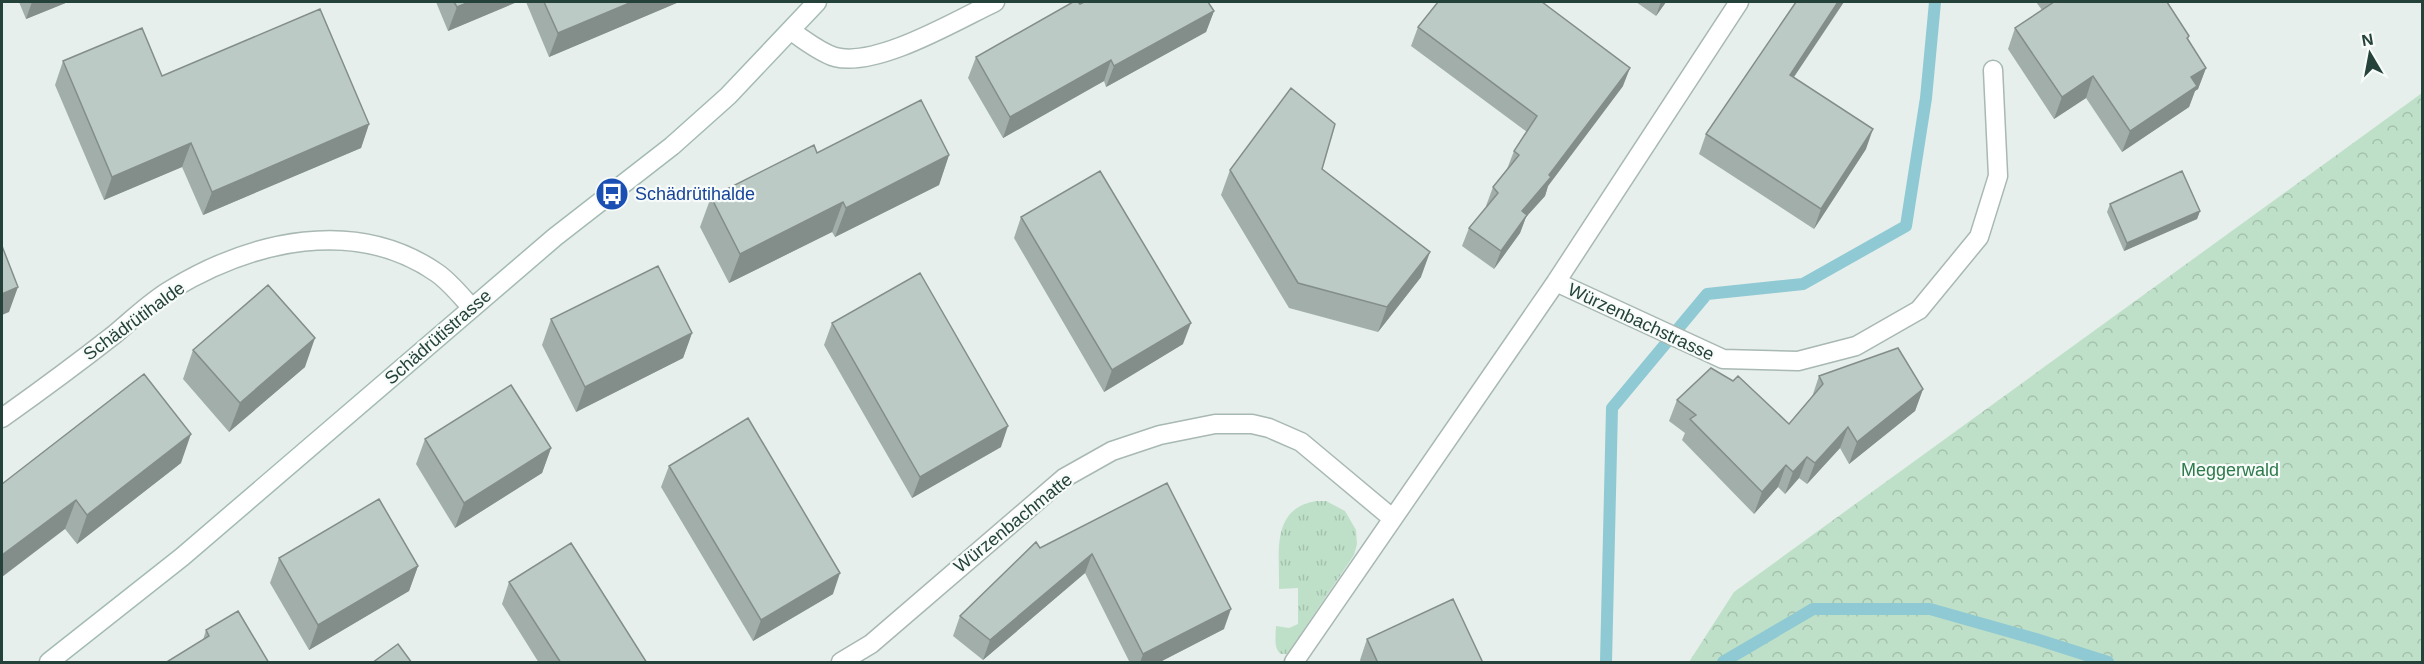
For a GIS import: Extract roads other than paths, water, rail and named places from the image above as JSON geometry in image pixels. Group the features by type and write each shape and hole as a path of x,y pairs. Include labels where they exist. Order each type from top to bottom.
{"street":[{"name":"Schädrütistrasse","path":"49,663 182,557 555,237 672,146 728,96 817,2"},
{"path":"791,31 820,51 836,57 855,58 880,53 913,41 995,2"},
{"name":"Würzenbachstrasse","path":"1294,663 1556,282 1739,2"},
{"name":"Würzenbachstrasse","path":"1556,282 1723,359 1798,361 1856,346 1919,310 1978,237 1998,176 1993,70"},
{"name":"Schädrütihalde","path":"2,418 52,384 171,289 218,266 260,249 284,243 344,239 395,250 439,274 472,308"},
{"name":"Würzenbachmatte","path":"841,663 872,644 1064,478 1112,451 1160,435 1215,424 1252,424 1269,428 1301,442 1392,518"}],"waterway":[{"path":"1606,662 1612,408 1707,294 1803,284 1906,226 1926,98 1935,2"},
{"path":"1723,662 1813,609 1930,609 2108,662"}],"place":[{"name":"Schädrütihalde","path":"612,194"}],"park label":[{"name":"Meggerwald","path":"2230,470"}]}
